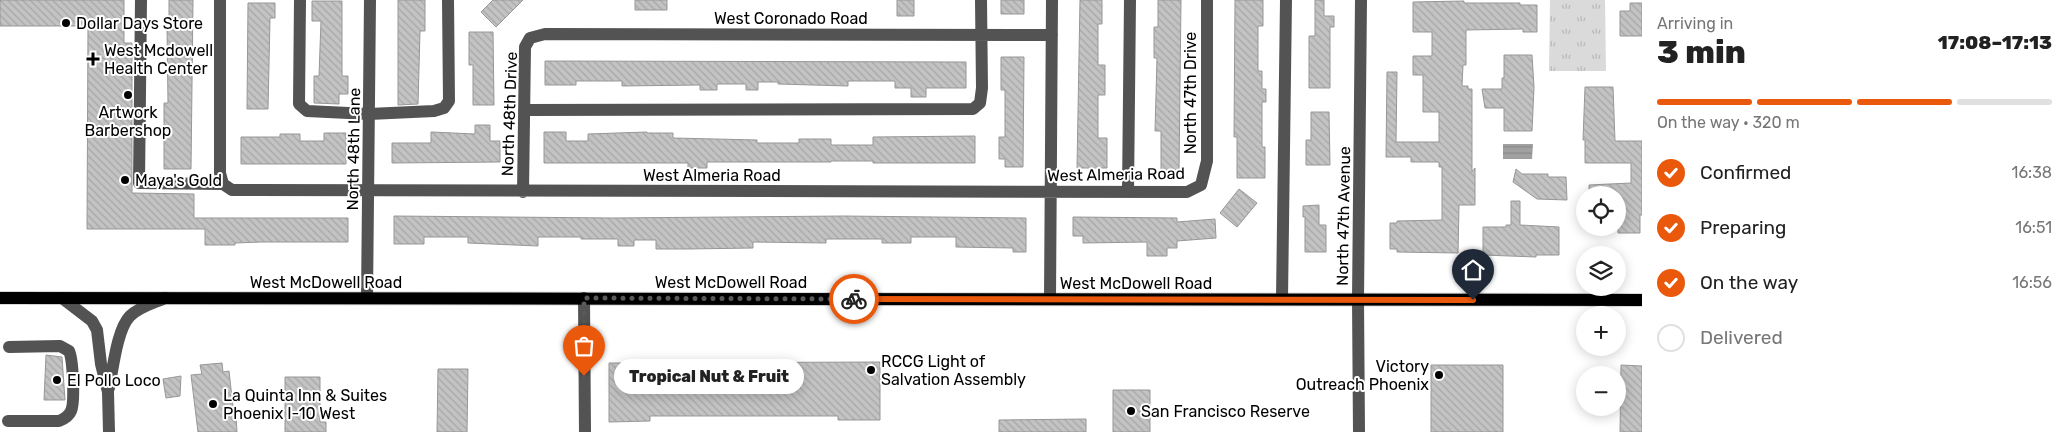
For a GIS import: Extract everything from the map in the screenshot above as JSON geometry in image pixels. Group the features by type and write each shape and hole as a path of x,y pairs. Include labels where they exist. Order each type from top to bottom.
{"main road":[{"name":"West McDowell Road","path":"0,298 1642,300"}],"street":[{"name":"West Almeria Road","path":"140,0 140,183 223,184 232,190 523,192 1187,192 1202,185"},
{"path":"220,0 220,173 223,184"},
{"path":"300,0 299,104 307,111 369,114 434,111 444,108 449,101 448,0"},
{"name":"North 48th Lane","path":"367,298 370,0"},
{"path":"524,110 973,109 980,103 982,88 981,0"},
{"path":"1050,299 1052,0"},
{"path":"1128,192 1130,0"},
{"name":"North 47th Drive","path":"1202,185 1207,161 1207,0"},
{"path":"1282,299 1286,0"},
{"name":"North 47th Avenue","path":"1360,432 1358,299 1361,0"},
{"name":"West Coronado Road","path":"530,38 545,34 1052,35"},
{"name":"North 48th Drive","path":"523,192 525,47 530,38"},
{"path":"62,298 95,326 108,392 109,432"},
{"path":"108,392 123,326 130,316 140,309 166,298"},
{"path":"584,298 585,432"},
{"path":"8,421 60,421 66,417 72,407 73,363 70,352 60,346 9,347"}],"green space":[{"path":"1550,0 1605,0 1606,71 1549,71"}],"shaded area":[{"path":"1503,144 1533,144 1532,159 1503,159"}],"building":[{"path":"0,0 124,0 124,43 132,43 132,193 194,194 194,218 348,218 348,242 262,242 235,243 235,245 205,245 205,229 87,229 88,26 0,26"},
{"path":"169,0 193,0 191,169 164,169 164,103 168,103 167,29 169,29"},
{"path":"398,0 425,0 425,31 420,31 418,104 398,105"},
{"path":"493,0 523,0 496,27 481,12"},
{"path":"635,0 667,0 667,10 635,10"},
{"path":"897,0 914,0 914,16 897,16"},
{"path":"1001,0 1024,0 1024,14 1001,14"},
{"path":"1080,0 1102,0 1102,24 1098,24 1098,65 1105,65 1105,95 1098,95 1098,138 1107,138 1107,168 1077,168"},
{"path":"1158,0 1181,0 1179,171 1161,171 1161,131 1155,131 1157,58 1154,58 1154,27 1158,27"},
{"path":"1235,0 1263,0 1263,26 1258,26 1258,71 1262,71 1262,89 1266,89 1266,102 1262,102 1262,147 1265,147 1265,178 1237,178 1237,137 1234,137"},
{"path":"1315,0 1324,0 1324,16 1334,16 1334,27 1330,27 1330,88 1309,88 1309,36 1315,36"},
{"path":"312,1 342,1 342,76 348,76 348,94 339,94 339,104 314,103 314,76 319,76 321,21 312,21"},
{"path":"1464,1 1464,3 1520,3 1520,5 1537,5 1537,32 1523,32 1523,29 1466,30 1466,65 1463,65 1462,86 1468,86 1468,89 1472,89 1472,172 1475,168 1475,205 1459,205 1458,253 1397,252 1397,249 1390,249 1390,223 1397,223 1397,221 1442,220 1442,167 1439,167 1439,162 1411,162 1411,157 1386,157 1387,72 1397,72 1396,142 1439,142 1439,112 1423,112 1423,75 1413,75 1413,56 1432,56 1432,32 1413,32 1413,2"},
{"path":"248,3 275,3 275,18 270,18 268,109 247,109"},
{"path":"1630,3 1642,3 1642,36 1620,36 1620,11 1630,11"},
{"path":"469,32 493,32 494,105 473,105 473,65 469,65"},
{"path":"1504,55 1532,55 1534,87 1532,131 1504,131 1504,108 1485,108 1482,89 1502,89"},
{"path":"1001,57 1024,57 1023,167 1005,167 1005,159 999,159 999,137 1005,137 1005,90 1001,90"},
{"path":"545,61 966,62 966,88 926,88 926,97 911,97 911,88 895,88 895,81 848,81 848,86 758,82 758,90 746,90 746,84 717,84 717,90 700,90 700,85 622,86 622,81 576,81 576,85 545,85"},
{"path":"1585,87 1613,87 1615,141 1642,141 1642,215 1640,215 1640,233 1626,233 1626,186 1589,186 1631,183 1631,163 1585,163 1585,140 1583,140"},
{"path":"1311,112 1329,112 1330,165 1306,165 1306,140 1311,140"},
{"path":"475,125 490,125 490,141 500,141 500,162 392,163 392,143 431,143 431,132 475,134"},
{"path":"544,132 566,132 566,141 588,141 588,134 647,132 673,133 673,138 757,140 757,143 799,143 799,139 831,139 831,145 873,145 873,137 975,136 975,163 873,163 873,161 707,162 707,168 688,168 688,163 544,163"},
{"path":"324,133 346,133 346,164 241,164 241,137 280,137 280,134 300,134 300,141 324,141"},
{"path":"1516,169 1522,174 1548,174 1548,177 1566,177 1567,200 1537,199 1513,182"},
{"path":"1239,189 1257,203 1237,227 1220,213"},
{"path":"1511,201 1520,201 1520,225 1559,227 1559,255 1536,255 1536,257 1483,255 1483,227 1506,227 1506,225 1511,225"},
{"path":"1319,205 1319,225 1326,225 1326,252 1305,252 1305,217 1303,217 1303,206"},
{"path":"394,216 1026,218 1026,252 1013,252 1013,248 956,247 956,237 911,237 911,243 882,243 882,239 826,239 826,243 753,242 753,248 687,249 656,249 656,240 634,240 634,246 618,246 618,239 581,239 581,237 538,237 538,246 468,243 468,237 424,237 424,244 394,244"},
{"path":"1073,217 1177,218 1177,222 1215,219 1216,238 1177,241 1177,248 1167,248 1167,256 1147,256 1147,242 1083,243 1083,236 1073,236"},
{"name":"El Pollo Loco","path":"46,355 62,357 65,400 44,400"},
{"path":"880,362 880,420 838,420 838,416 650,416 650,421 609,422 609,363"},
{"name":"La Quinta Inn & Suites Phoenix I-10 West","path":"222,363 223,372 229,371 237,432 198,432 191,375 202,374 200,365"},
{"path":"1431,365 1503,365 1503,432 1431,432"},
{"path":"1621,365 1642,366 1642,432 1620,432 1620,416 1626,416 1626,366"},
{"path":"438,369 468,369 467,432 437,432"},
{"path":"181,376 180,396 166,398 163,379"},
{"path":"285,377 320,377 320,422 326,422 326,432 285,432"},
{"name":"San Francisco Reserve","path":"1113,390 1150,390 1150,432 1113,432"},
{"path":"1086,419 1086,432 999,432 999,420"}],"way so far":[{"path":"584,376 584,298 854,299"}],"place":[{"name":"Dollar Days Store","path":"66,23"},
{"name":"West Mcdowell Health Center","path":"93,59"},
{"name":"Artwork Barbershop","path":"128,95"},
{"name":"Maya's Gold","path":"125,180"},
{"name":"RCCG Light of Salvation Assembly","path":"871,370"},
{"name":"Victory Outreach Phoenix","path":"1439,375"},
{"name":"Tropical Nut & Fruit","path":"584,376"},
{"name":"El Pollo Loco","path":"57,380"},
{"name":"La Quinta Inn & Suites Phoenix I-10 West","path":"213,404"},
{"name":"San Francisco Reserve","path":"1131,411"}],"route":[{"path":"854,299 1473,300"}]}
